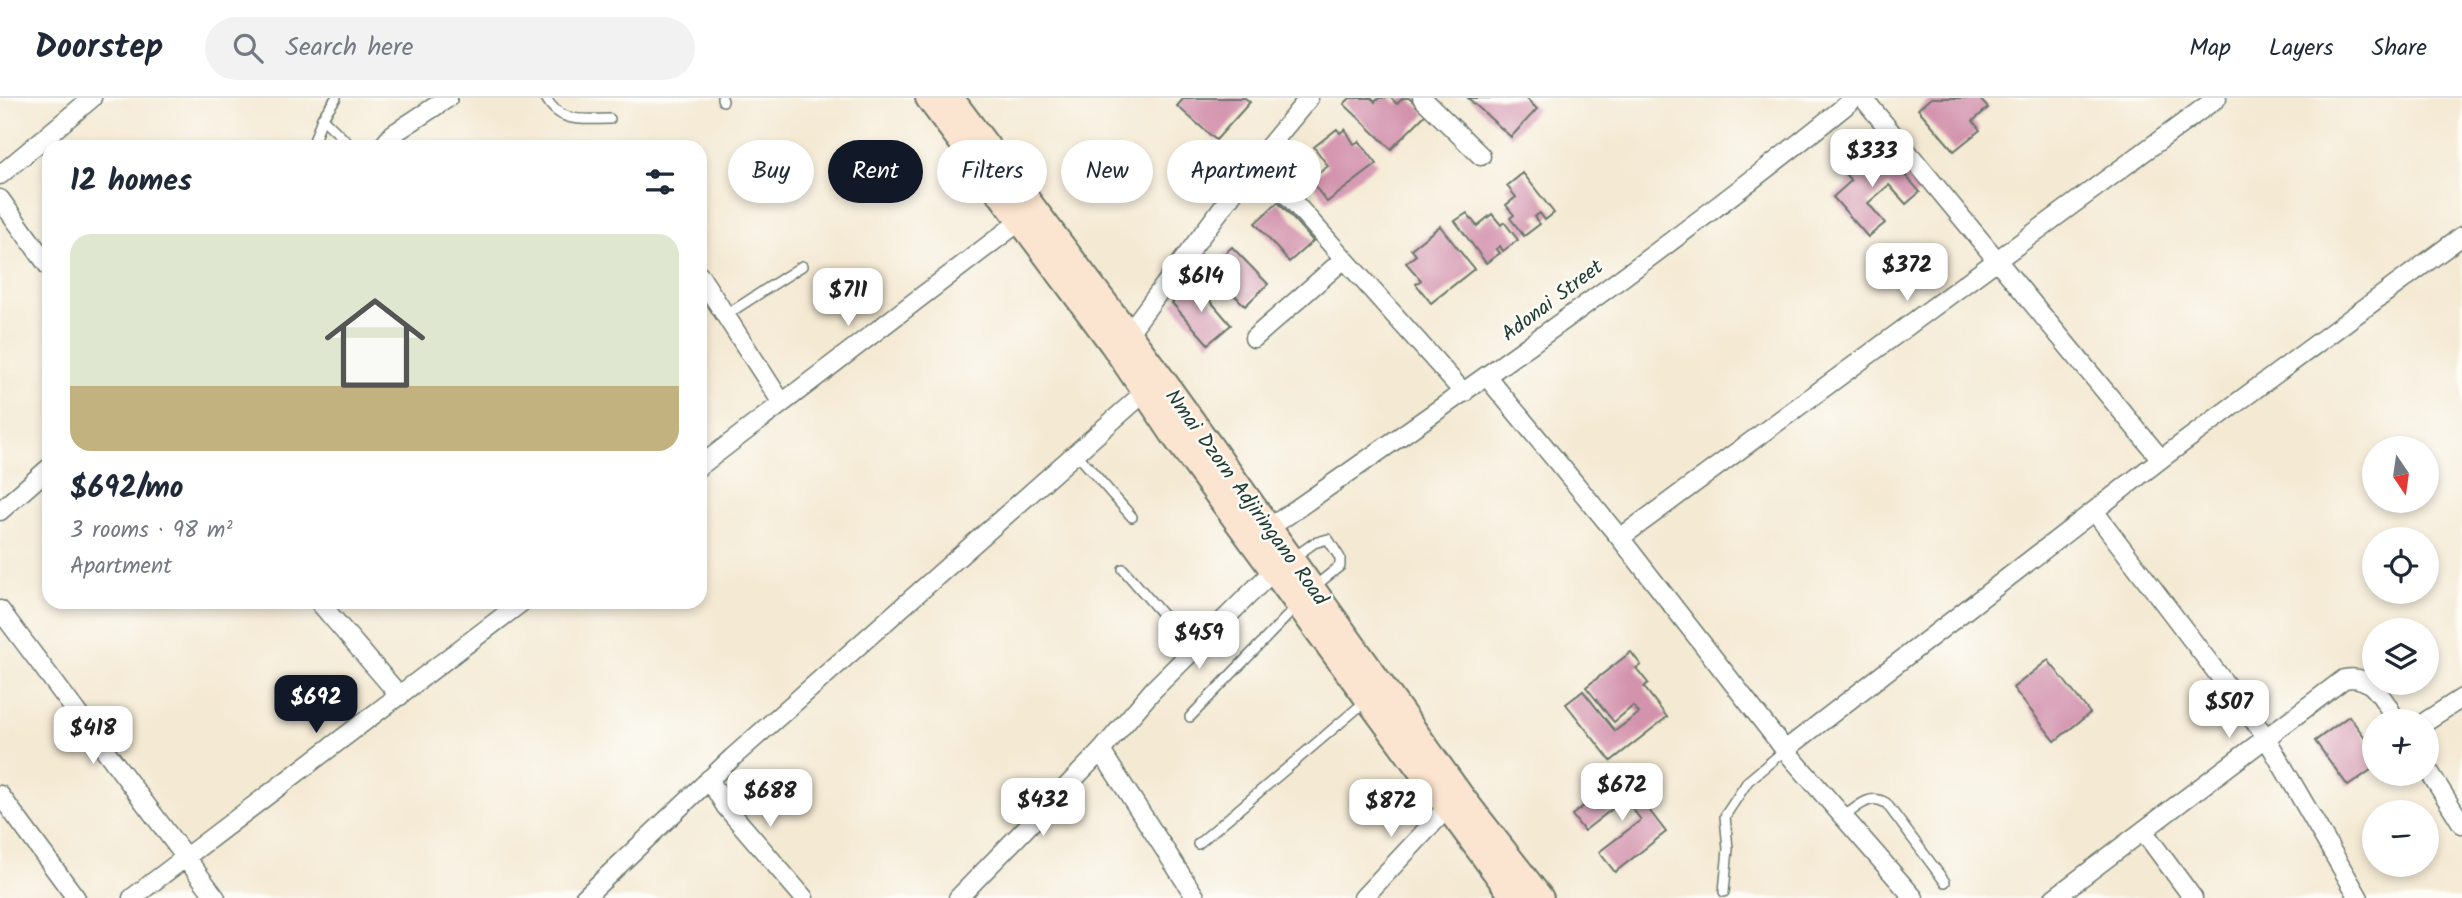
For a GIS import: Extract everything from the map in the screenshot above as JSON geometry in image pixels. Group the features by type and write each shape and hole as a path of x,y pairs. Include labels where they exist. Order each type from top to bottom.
{"main road":[{"name":"Nmai Dzorn Adjiringano Road","path":"928,98 1146,391 1186,432 1269,528 1283,565"},
{"name":"Nmai Dzorn Adjiringano Road","path":"950,98 1127,335 1186,432 1283,565 1541,898"},
{"name":"Nmai Dzorn Adjiringano Road","path":"1306,596 1368,699 1514,898"}],"street":[{"path":"0,175 92,98"},
{"path":"388,140 448,98"},
{"path":"1274,140 1309,98"},
{"path":"1422,98 1481,156"},
{"name":"Adonai Street","path":"1269,528 1487,377 1770,166 1855,98"},
{"path":"1863,98 2161,459"},
{"path":"1620,538 2217,98"},
{"path":"0,199 42,257"},
{"path":"1127,335 1226,203"},
{"path":"1294,203 1464,393"},
{"path":"707,461 1020,221"},
{"path":"1785,750 2161,459 2462,236"},
{"path":"1254,338 1344,259"},
{"path":"707,286 782,403"},
{"path":"1487,377 1620,538 1785,750 1914,898"},
{"path":"584,898 709,779 1146,391"},
{"path":"0,511 42,474"},
{"path":"2094,511 2265,736 2359,898"},
{"path":"958,898 1101,751 1153,690 1283,565"},
{"path":"325,609 400,696"},
{"path":"132,898 513,609"},
{"path":"0,610 216,898"},
{"path":"2054,898 2144,832 2265,736 2344,679 2358,676 2370,681 2389,709"},
{"path":"2439,713 2462,698"},
{"path":"1101,751 1196,898"},
{"path":"709,779 726,807 804,898"},
{"path":"2438,786 2462,824"},
{"path":"0,795 76,898"},
{"path":"1363,898 1448,807"},
{"path":"2144,832 2193,898"}],"lane":[{"path":"315,140 322,118 336,98"},
{"path":"546,98 555,113 565,117 610,119"},
{"path":"322,118 345,140"},
{"path":"726,315 803,266"},
{"path":"1076,453 1132,517"},
{"path":"1189,717 1306,596 1340,566 1336,549 1328,539 1321,540 1283,565"},
{"path":"1123,569 1193,650"},
{"path":"1198,844 1368,699"},
{"path":"1724,892 1728,849 1725,816 1748,781 1785,750"},
{"path":"1843,817 1869,799 1877,797 1886,803 1945,882"}],"building":[{"path":"1184,98 1245,98 1250,102 1216,140 1177,106"},
{"path":"1350,98 1371,98 1375,102 1379,98 1391,98 1397,104 1403,98 1409,98 1426,114 1391,149 1344,104"},
{"path":"1468,98 1526,98 1537,109 1511,137"},
{"path":"1931,98 1979,98 1988,108 1973,121 1980,130 1954,151 1918,109"},
{"path":"1337,129 1340,133 1345,129 1354,144 1359,141 1377,164 1327,202 1321,194 1321,171 1328,166 1321,156 1321,142"},
{"path":"1884,151 1920,192 1906,204 1889,185 1868,203 1885,223 1868,237 1833,197 1851,181 1841,169 1860,154 1868,164"},
{"path":"1523,173 1554,213 1545,220 1540,213 1534,217 1540,224 1524,236 1510,218 1514,215 1506,205 1516,197 1507,186"},
{"path":"1279,203 1313,241 1289,262 1255,223"},
{"path":"1467,213 1477,226 1492,214 1501,225 1504,222 1518,240 1503,251 1500,246 1496,249 1500,253 1486,263 1455,221"},
{"path":"1440,226 1474,269 1431,303 1416,284 1421,280 1406,263 1416,255 1411,249"},
{"path":"1232,247 1268,284 1245,306 1209,268"},
{"path":"1195,283 1231,325 1208,344 1172,303"},
{"path":"1631,652 1641,665 1636,668 1648,683 1644,687 1667,717 1611,761 1566,704 1583,691 1615,731 1639,713 1633,706 1614,722 1586,687"},
{"path":"2048,660 2090,713 2055,741 2013,688"},
{"path":"2349,716 2362,734 2362,776 2348,786 2315,741"},
{"path":"1623,776 1666,832 1615,872 1599,852 1641,820 1625,799 1584,831 1572,815"}]}
